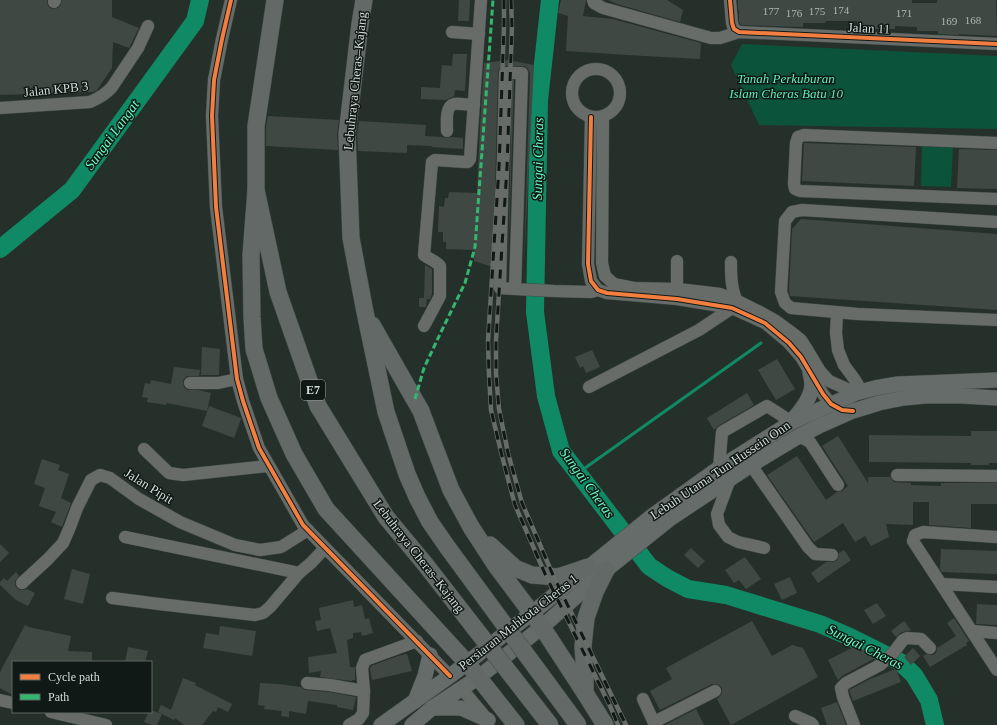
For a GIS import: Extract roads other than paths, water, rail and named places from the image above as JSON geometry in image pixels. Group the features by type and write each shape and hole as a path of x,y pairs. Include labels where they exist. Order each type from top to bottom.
{"highway":[{"name":"Lebuhraya Cheras–Kajang","path":"275,0 256,126 256,190 278,292 318,406 386,517 425,564 550,725"},
{"name":"Lebuhraya Cheras–Kajang","path":"364,0 347,134 351,238 386,412 407,474 417,498 430,522 578,725"},
{"path":"256,190 251,255 254,349 269,398 294,454 326,509 467,662 516,725"},
{"path":"365,312 421,411 451,490 471,527 497,567 542,627 586,693 605,725"},
{"path":"471,527 515,568 532,575 558,577 588,567"},
{"path":"586,693 583,646 586,618 595,592 606,570"}],"main road":[{"path":"792,422 810,395 812,385 810,373"},
{"name":"Lebuh Utama Tun Hussein Onn","path":"638,535 652,516 719,468 792,422 832,404 859,393 898,384 997,380"},
{"name":"Lebuh Utama Tun Hussein Onn","path":"638,535 671,518 751,465 799,436 853,411 879,403 925,396 997,398"},
{"path":"620,550 638,535"},
{"name":"Persiaran Mahkota Cheras 1","path":"381,725 450,676 532,613 588,567 620,550"},
{"name":"Persiaran Mahkota Cheras 1","path":"412,725 432,708 479,677 542,627 606,570 620,550"},
{"path":"415,701 425,676 430,656"},
{"path":"432,708 461,708 489,723"}],"street":[{"path":"231,0 214,80 212,116 216,207 237,380 243,401 259,448 303,525 450,676"},
{"path":"424,326 440,296 441,291 440,266 424,255 432,162 435,160 468,162 470,159 482,0"},
{"path":"593,0 594,4 603,8 711,38 720,38 739,32"},
{"path":"730,0 732,23 734,29 739,32"},
{"name":"Jalan KPB 3","path":"0,108 90,102 112,87 138,48 148,26"},
{"path":"452,32 479,34"},
{"name":"Jalan 11","path":"739,32 997,44"},
{"path":"515,289 522,73 505,73 500,288 528,290 591,292 598,290"},
{"path":"447,131 448,110 450,106 454,104 474,105"},
{"path":"677,294 614,284 605,276 602,263 597,117 588,264 591,281 598,290 607,293 677,294 704,292 720,294 765,323 789,343 801,357 823,394 832,404 842,410 853,411"},
{"path":"997,143 804,135 798,137 796,143 794,184 795,189 800,191 997,199"},
{"path":"997,222 802,210 792,212 785,220 781,292 785,303 791,308 837,312 997,320"},
{"path":"677,261 677,294"},
{"path":"731,262 730,277 734,304"},
{"path":"588,387 699,330 734,304"},
{"path":"734,304 776,321 801,340 820,371 829,381 859,393"},
{"path":"837,312 836,334 838,350 844,365 855,380 859,393"},
{"path":"190,382 218,383 237,380"},
{"path":"719,468 722,432 767,406 792,422"},
{"path":"799,436 810,442 838,486"},
{"path":"144,450 169,473 183,475 268,466"},
{"path":"751,465 808,547 815,554 832,555"},
{"path":"897,475 997,476"},
{"name":"Jalan Pipit","path":"22,583 63,543 77,508 91,480 100,476 110,478 139,499 180,522 235,545 260,550 281,547 308,530"},
{"path":"730,479 717,514 719,525 728,537 738,542 764,548"},
{"path":"997,537 923,532 915,535 913,541 997,670"},
{"path":"125,537 299,573"},
{"path":"112,598 255,615 263,613 270,607 299,573 326,548"},
{"path":"942,584 997,587"},
{"path":"972,631 997,633"},
{"path":"854,725 841,688 846,683 880,665 894,652 903,640 908,638 921,638 930,648"},
{"path":"349,725 359,719 363,712 364,691 362,668 365,660 417,641"},
{"path":"307,683 330,685 364,691"},
{"path":"462,689 489,723"},
{"path":"643,698 654,723 715,691"},
{"path":"55,713 106,725"},
{"path":"795,716 812,723 813,725"}],"waterway":[{"name":"Sungai Langat","path":"0,249 72,190 195,21 200,0"},
{"name":"Sungai Cheras","path":"550,0 539,100 535,312 546,396 561,451 649,566 688,589 726,595 820,624 900,662 914,675 929,700 935,725"},
{"path":"578,473 761,343"}],"railway":[{"path":"504,0 499,167 488,341 491,410 515,505 546,576 618,725"},
{"path":"511,0 512,26 507,167 496,340 496,374 499,409 508,453 522,503 552,573 626,725"}],"park label":[{"name":"Tanah Perkuburan Islam Cheras Batu 10","path":"786,86"}]}
